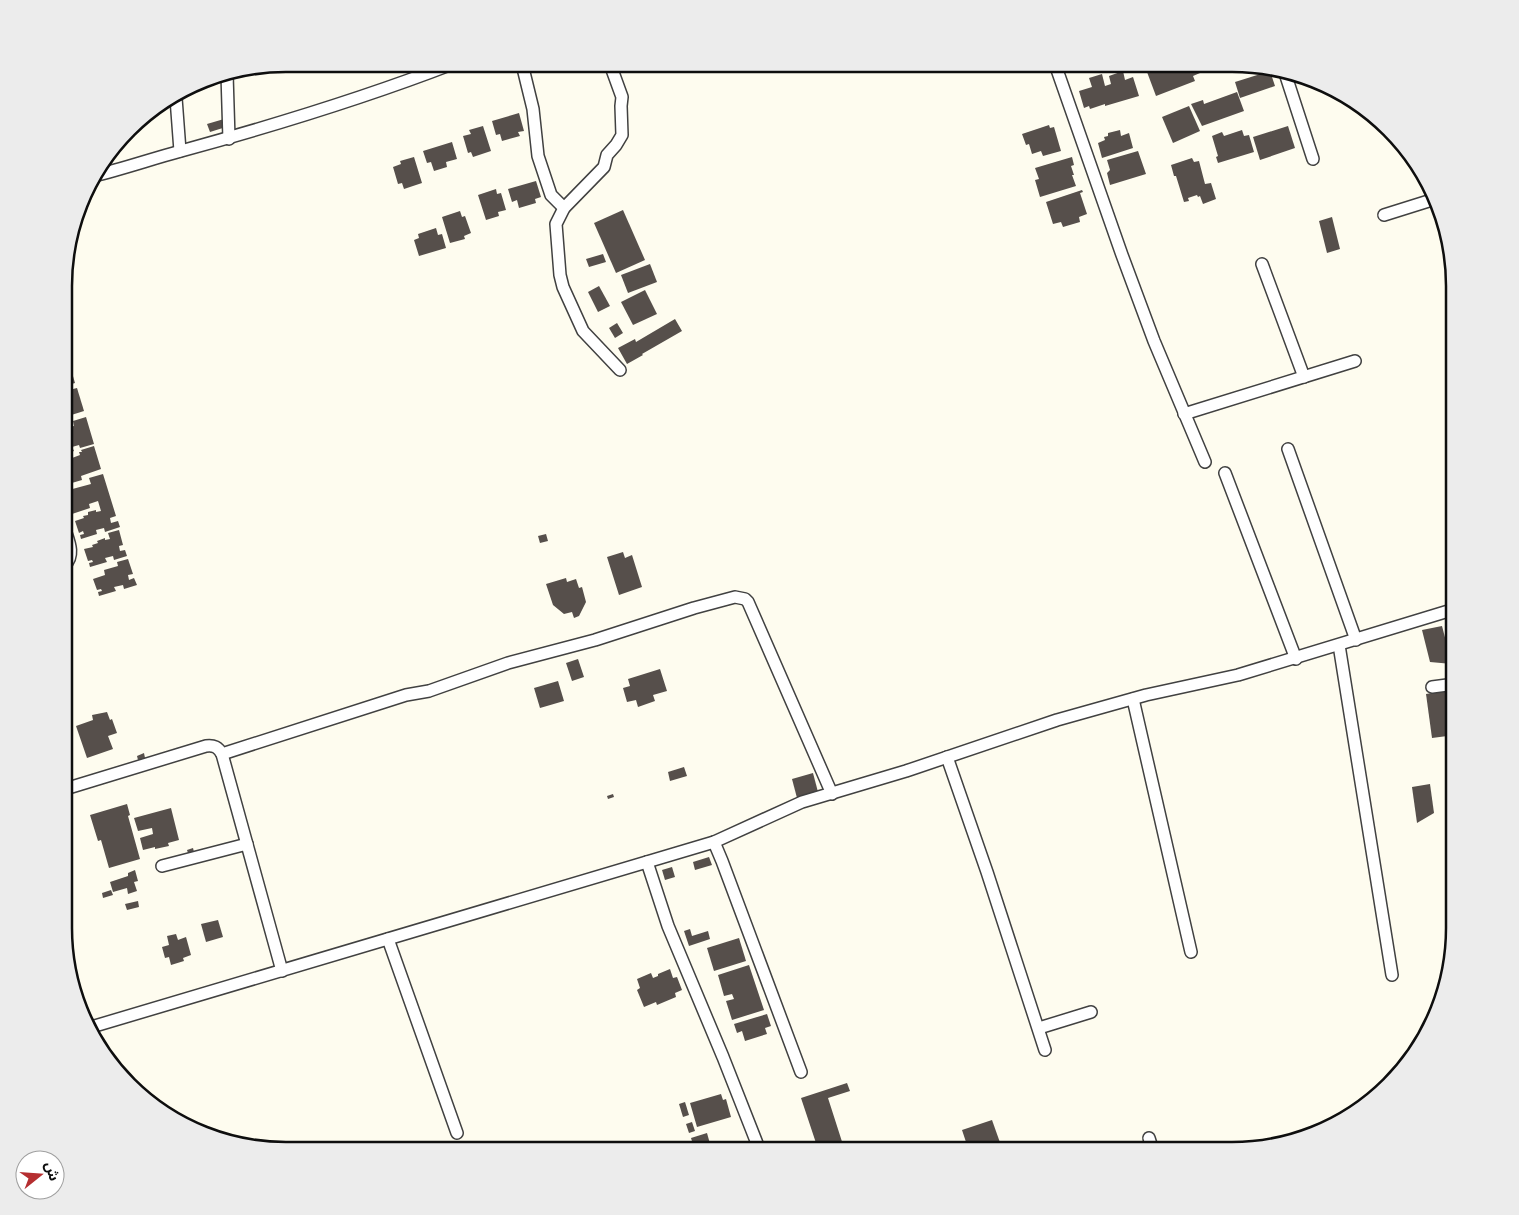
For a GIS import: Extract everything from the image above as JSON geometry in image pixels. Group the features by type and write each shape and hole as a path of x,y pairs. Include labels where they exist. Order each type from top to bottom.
{"street":[{"path":"106,173 229,139 431,72"},
{"path":"524,72 533,109 538,156 551,195 564,208"},
{"path":"613,72 622,97 622,135 607,155 604,167 564,208 556,224 560,275 563,287 584,331 620,370"},
{"path":"1058,72 1154,341 1204,462"},
{"path":"1288,80 1313,159"},
{"path":"227,81 229,139"},
{"path":"176,103 180,151"},
{"path":"109,168 114,171"},
{"path":"1384,215 1428,201"},
{"path":"1262,264 1304,377"},
{"path":"1184,414 1355,360"},
{"path":"1288,450 1356,640"},
{"path":"1226,473 1296,659"},
{"path":"222,754 406,696 429,692 508,663 595,640 694,608 735,597 745,599 748,602 832,794"},
{"path":"96,1026 714,842 802,802 832,794 1057,720 1133,699 1238,675 1296,659 1446,612"},
{"path":"1339,645 1392,975"},
{"path":"1432,687 1446,685"},
{"path":"1133,699 1191,952"},
{"path":"72,787 206,746 215,747 219,750 222,754 282,970"},
{"path":"947,757 1045,1050"},
{"path":"714,842 801,1072"},
{"path":"162,866 247,844"},
{"path":"646,862 668,926 723,1056 756,1142"},
{"path":"388,939 457,1133"},
{"path":"1039,1028 1091,1012"},
{"path":"1148,1138 1150,1142"}],"building":[{"path":"1123,72 1125,80 1133,77 1139,96 1105,106 1105,104 1090,109 1089,106 1084,108 1079,91 1092,87 1089,78 1102,74 1105,86 1111,84 1109,76"},
{"path":"1147,72 1202,72 1193,76 1195,81 1156,96"},
{"path":"1260,74 1272,77 1275,86 1240,98 1235,82"},
{"path":"1237,92 1244,111 1202,126 1191,104 1203,100 1204,104"},
{"path":"1189,106 1200,131 1173,143 1162,117"},
{"path":"519,113 524,131 518,132 520,136 502,141 500,134 496,135 492,121"},
{"path":"224,119 226,127 210,132 207,124"},
{"path":"1049,125 1050,128 1054,127 1061,151 1043,156 1041,151 1032,154 1029,144 1026,145 1022,134"},
{"path":"483,126 491,151 473,157 471,152 468,153 463,136 471,134 469,130"},
{"path":"1288,126 1295,148 1260,160 1253,137"},
{"path":"1120,130 1121,136 1129,133 1133,148 1102,158 1098,143 1105,140 1104,137 1108,136 1108,133"},
{"path":"1242,130 1244,136 1249,135 1254,152 1218,163 1216,157 1218,156 1212,136 1222,132 1224,136"},
{"path":"452,142 457,159 446,162 447,167 434,171 431,162 427,163 423,151"},
{"path":"1138,151 1146,174 1110,185 1107,173 1110,170 1107,160"},
{"path":"414,157 422,183 404,189 402,183 398,184 393,167 401,164 400,161"},
{"path":"1072,157 1074,165 1071,166 1074,175 1072,175 1076,186 1040,197 1035,180 1039,179 1035,168"},
{"path":"1192,158 1194,162 1199,161 1205,184 1211,183 1216,199 1203,204 1200,196 1198,197 1197,195 1188,198 1189,201 1184,202 1171,165"},
{"path":"536,181 541,197 535,199 536,203 519,208 517,200 512,202 508,189"},
{"path":"496,189 497,194 501,193 506,210 498,212 499,216 486,220 478,195"},
{"path":"1082,190 1083,192 1080,193 1087,214 1079,217 1080,222 1063,227 1061,222 1053,224 1046,202"},
{"path":"623,210 645,260 616,273 594,223"},
{"path":"460,211 462,217 465,216 471,233 464,236 465,239 450,243 442,217"},
{"path":"1332,217 1340,249 1327,253 1319,221"},
{"path":"436,228 438,235 442,234 446,248 419,256 414,240 419,238 418,234"},
{"path":"603,254 606,262 589,267 586,259"},
{"path":"650,264 657,282 628,293 621,275"},
{"path":"599,286 610,306 598,312 588,292"},
{"path":"645,290 657,314 633,325 621,302"},
{"path":"675,319 682,331 627,364 618,348 635,339 636,342"},
{"path":"617,323 623,333 615,338 609,328"},
{"path":"72,373 75,383 72,384"},
{"path":"77,388 84,411 72,415 72,389"},
{"path":"86,417 94,444 80,448 79,445 72,447 73,421"},
{"path":"94,446 101,469 81,476 82,480 72,483 72,458 80,455 79,452 82,452 81,450"},
{"path":"103,474 116,516 110,518 111,523 118,521 120,527 105,532 104,528 96,530 97,534 81,539 80,535 84,534 83,531 79,533 75,521 84,518 83,516 88,515 88,512 101,511 98,501 89,504 90,508 72,514 72,489 91,484 89,478"},
{"path":"119,530 123,545 119,546 120,551 125,550 127,556 114,560 113,556 105,558 107,562 90,567 89,563 93,562 92,560 88,561 84,549 93,547 92,545 98,543 97,541 105,538 105,540 110,539 108,533"},
{"path":"546,534 548,541 540,543 538,536"},
{"path":"623,552 625,558 632,555 642,587 619,595 607,557"},
{"path":"128,559 133,574 128,575 129,580 134,578 137,585 124,589 123,585 114,587 116,591 99,596 98,592 102,591 101,589 97,590 93,579 105,575 104,570 118,566 117,562"},
{"path":"566,578 567,582 576,579 579,588 582,587 586,602 579,616 574,618 572,612 564,614 553,605 546,584"},
{"path":"1442,626 1446,641 1446,663 1430,662 1422,630"},
{"path":"578,659 584,677 572,681 566,663"},
{"path":"660,669 667,691 653,695 655,701 638,707 636,700 627,702 623,688 630,686 628,679"},
{"path":"558,681 564,701 540,708 534,688"},
{"path":"1446,691 1446,736 1432,738 1426,694"},
{"path":"107,712 110,720 112,719 117,733 108,736 113,749 87,758 76,726 93,720 92,715"},
{"path":"144,753 145,758 138,760 137,756"},
{"path":"684,767 687,776 670,781 668,772"},
{"path":"813,773 818,792 797,798 792,779"},
{"path":"1430,784 1434,813 1417,823 1412,787"},
{"path":"613,794 614,797 608,799 607,796"},
{"path":"127,804 130,815 128,816 140,859 109,868 101,840 98,841 90,815"},
{"path":"171,808 179,840 168,843 169,846 143,850 140,838 153,834 152,828 138,831 134,818"},
{"path":"193,848 194,852 188,853 187,850"},
{"path":"709,857 712,865 695,870 693,862"},
{"path":"672,867 675,877 665,880 662,870"},
{"path":"135,870 138,881 134,882 137,891 128,894 127,888 113,892 110,882 128,876 128,873"},
{"path":"111,890 113,895 103,898 102,893"},
{"path":"138,901 139,907 127,910 125,904"},
{"path":"218,920 223,937 206,942 201,924"},
{"path":"690,929 692,936 708,931 710,939 689,946 684,931"},
{"path":"176,934 178,940 186,937 191,955 183,958 184,961 171,965 169,957 165,958 162,947 169,945 167,936"},
{"path":"739,938 746,961 714,971 707,948"},
{"path":"749,965 764,1010 732,1020 726,1001 734,999 732,994 724,996 718,975"},
{"path":"670,969 673,978 677,977 682,990 675,993 676,997 657,1005 656,1002 644,1007 637,990 640,988 637,979 651,973 653,978"},
{"path":"767,1014 771,1026 765,1028 767,1034 745,1041 742,1031 737,1033 734,1024"},
{"path":"847,1083 850,1091 828,1098 842,1142 816,1142 801,1098"},
{"path":"721,1094 723,1100 726,1099 731,1117 697,1127 690,1103"},
{"path":"685,1102 689,1115 683,1117 679,1104"},
{"path":"992,1120 1000,1142 966,1142 962,1130"},
{"path":"692,1122 695,1131 689,1133 686,1124"},
{"path":"707,1133 710,1142 692,1142 691,1138"}]}
